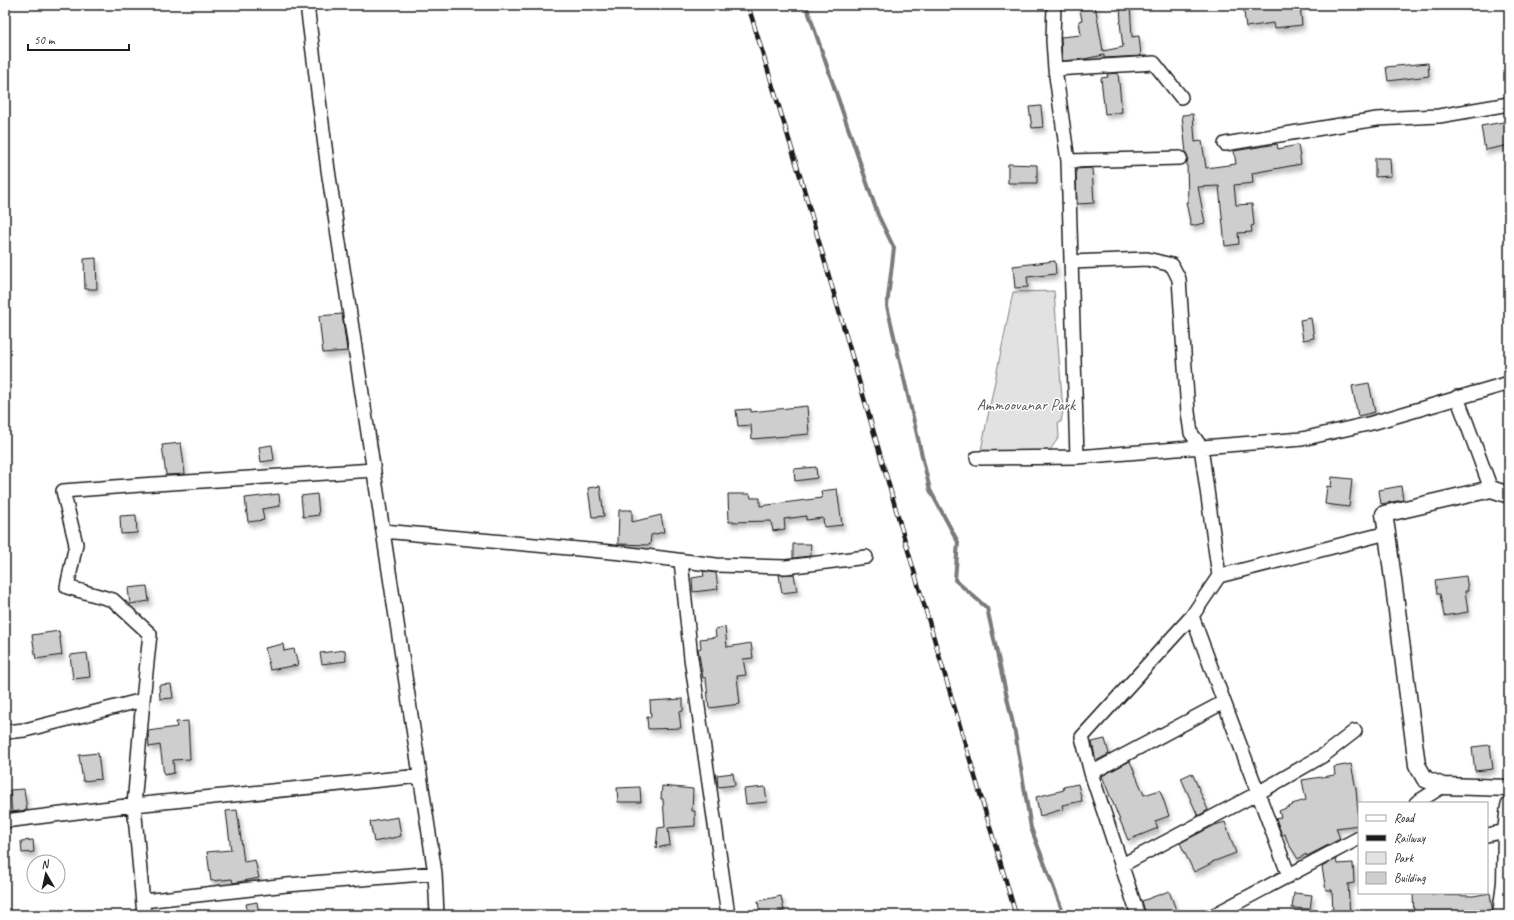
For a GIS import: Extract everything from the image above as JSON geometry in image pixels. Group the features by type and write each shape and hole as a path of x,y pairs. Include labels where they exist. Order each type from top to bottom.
{"street":[{"path":"307,5 328,170 435,873 437,915"},
{"path":"1054,5 1053,40 1055,69 1068,161 1077,457"},
{"path":"1055,69 1154,64 1181,96"},
{"path":"1225,144 1377,119 1439,116 1509,104"},
{"path":"1068,161 1180,158"},
{"path":"1071,262 1147,259 1172,265 1179,279 1188,412 1192,433 1201,447 1219,576"},
{"path":"977,458 1077,457 1302,439 1372,423 1509,383"},
{"path":"1457,397 1491,490"},
{"path":"144,915 144,901 134,805 150,634 113,600 67,587 76,544 63,491 374,470"},
{"path":"1509,495 1491,490 1384,514 1417,765 1425,779 1443,786 1509,788"},
{"path":"383,531 622,553 716,565 786,567 866,557"},
{"path":"1138,915 1091,773 1082,737 1192,616 1219,576 1387,533"},
{"path":"680,561 691,658 728,915"},
{"path":"1192,616 1289,876"},
{"path":"5,732 24,730 143,700"},
{"path":"1091,773 1224,702"},
{"path":"1122,865 1258,793 1324,755 1355,731"},
{"path":"5,822 134,805 420,776"},
{"path":"1418,802 1443,786"},
{"path":"1501,915 1507,882 1506,831 1509,806"},
{"path":"1488,835 1506,831"},
{"path":"1214,915 1358,839"},
{"path":"144,901 287,885 435,873"}],"green space":[{"name":"Ammoovanar Park","path":"1054,291 1063,411 1061,422 1058,422 1059,437 1048,453 981,450 1013,292"}],"building":[{"path":"1079,5 1095,5 1103,51 1123,47 1120,22 1120,5 1130,5 1132,37 1139,36 1141,56 1104,58 1104,55 1062,61 1061,37 1081,35 1079,21 1082,20"},
{"path":"1243,5 1300,5 1302,25 1274,28 1273,23 1246,27"},
{"path":"1428,63 1429,76 1388,81 1386,67"},
{"path":"1118,73 1122,112 1105,114 1101,78 1108,77 1107,74"},
{"path":"1041,106 1043,127 1032,128 1029,107"},
{"path":"1193,114 1195,142 1202,141 1206,168 1236,164 1234,151 1277,144 1278,149 1298,145 1301,164 1252,173 1253,183 1234,185 1236,205 1252,204 1254,225 1251,226 1252,232 1238,233 1239,244 1225,246 1219,186 1198,187 1205,223 1191,226 1186,202 1188,202 1188,157 1186,153 1182,115"},
{"path":"1509,121 1509,145 1485,150 1481,126"},
{"path":"1375,158 1390,158 1391,176 1375,177"},
{"path":"1008,164 1037,165 1037,183 1008,183"},
{"path":"1092,168 1094,203 1077,204 1076,169"},
{"path":"96,258 97,289 85,289 84,259"},
{"path":"1055,261 1056,274 1027,277 1028,287 1015,288 1013,266"},
{"path":"342,314 347,351 323,353 319,316"},
{"path":"1311,318 1314,338 1303,340 1300,320"},
{"path":"1369,383 1375,412 1358,416 1352,386"},
{"path":"807,406 809,434 752,439 751,425 738,426 736,410 751,409 751,412"},
{"path":"181,443 185,474 166,475 162,445"},
{"path":"272,445 274,460 261,462 259,447"},
{"path":"816,467 817,478 795,481 794,469"},
{"path":"1332,477 1352,479 1349,507 1325,504 1327,486 1331,487"},
{"path":"600,486 604,516 592,517 588,488"},
{"path":"1401,486 1403,500 1381,504 1379,490"},
{"path":"837,489 842,525 824,527 823,518 806,520 806,516 784,519 785,529 773,531 771,521 729,522 728,494 750,494 751,498 760,498 760,506 822,498 821,491"},
{"path":"279,494 280,506 262,509 264,520 248,522 245,498"},
{"path":"317,494 319,515 303,517 301,496"},
{"path":"619,510 632,510 632,522 661,515 664,532 651,535 650,545 618,544"},
{"path":"136,515 137,533 121,534 120,516"},
{"path":"793,544 811,544 810,556 793,558"},
{"path":"703,571 716,573 718,589 693,592 692,578 704,576"},
{"path":"794,574 797,591 782,593 779,575"},
{"path":"1466,576 1468,591 1465,591 1468,612 1444,616 1440,594 1437,594 1435,580"},
{"path":"147,586 149,601 130,604 128,588"},
{"path":"725,627 727,647 751,643 753,658 743,659 746,675 737,676 740,704 709,708 706,678 703,678 698,649 701,648 700,639 716,637 715,629"},
{"path":"59,631 62,655 36,659 32,635"},
{"path":"283,644 284,651 294,649 298,665 270,670 265,648"},
{"path":"345,650 346,661 322,664 320,653"},
{"path":"87,653 90,677 73,679 70,655"},
{"path":"171,684 173,698 160,699 159,685"},
{"path":"683,699 683,711 679,712 681,728 648,729 647,717 651,717 650,701"},
{"path":"188,721 190,759 173,760 174,773 164,775 160,745 149,747 148,731 177,727 176,722"},
{"path":"1105,739 1109,754 1096,761 1092,742"},
{"path":"1490,745 1493,769 1475,771 1472,747"},
{"path":"98,753 101,779 83,781 79,755"},
{"path":"1130,761 1144,795 1160,790 1169,816 1155,821 1158,828 1128,840 1102,776"},
{"path":"1351,764 1356,789 1358,825 1336,828 1340,839 1298,859 1288,843 1285,834 1282,835 1276,819 1281,817 1279,811 1293,805 1292,804 1306,800 1302,780 1335,775 1334,767"},
{"path":"733,773 735,785 718,787 717,775"},
{"path":"1192,773 1208,810 1198,816 1181,778"},
{"path":"1078,784 1082,801 1062,805 1063,809 1040,816 1036,797 1064,790 1063,787"},
{"path":"662,786 693,789 692,811 695,811 695,826 668,828 670,845 656,848 658,828 665,827 663,799 661,799"},
{"path":"640,787 641,802 618,802 617,788"},
{"path":"765,787 767,802 746,804 744,789"},
{"path":"24,789 27,810 12,812 10,790"},
{"path":"237,810 244,862 255,860 259,878 233,883 232,879 211,881 207,852 231,850 226,811"},
{"path":"398,817 401,836 374,842 370,822"},
{"path":"1225,822 1236,853 1212,862 1194,872 1180,843 1215,825"},
{"path":"33,840 34,852 22,853 21,841"},
{"path":"1336,859 1337,864 1353,863 1354,883 1348,884 1350,915 1333,915 1332,890 1326,890 1322,867"},
{"path":"1169,891 1178,915 1146,915 1142,901"},
{"path":"1294,893 1312,895 1310,909 1292,908"},
{"path":"1490,893 1492,911 1475,915 1473,913 1431,912 1431,915 1414,915 1413,894 1473,896"},
{"path":"781,896 784,911 760,915 758,901"},
{"path":"257,902 259,915 248,915 246,904"}],"waterway":[{"path":"806,5 878,215 894,248 887,306 930,490 958,542 955,580 987,608 1015,733 1031,828 1064,915"}],"railway":[{"path":"748,5 801,179 901,527 1016,915"}]}
